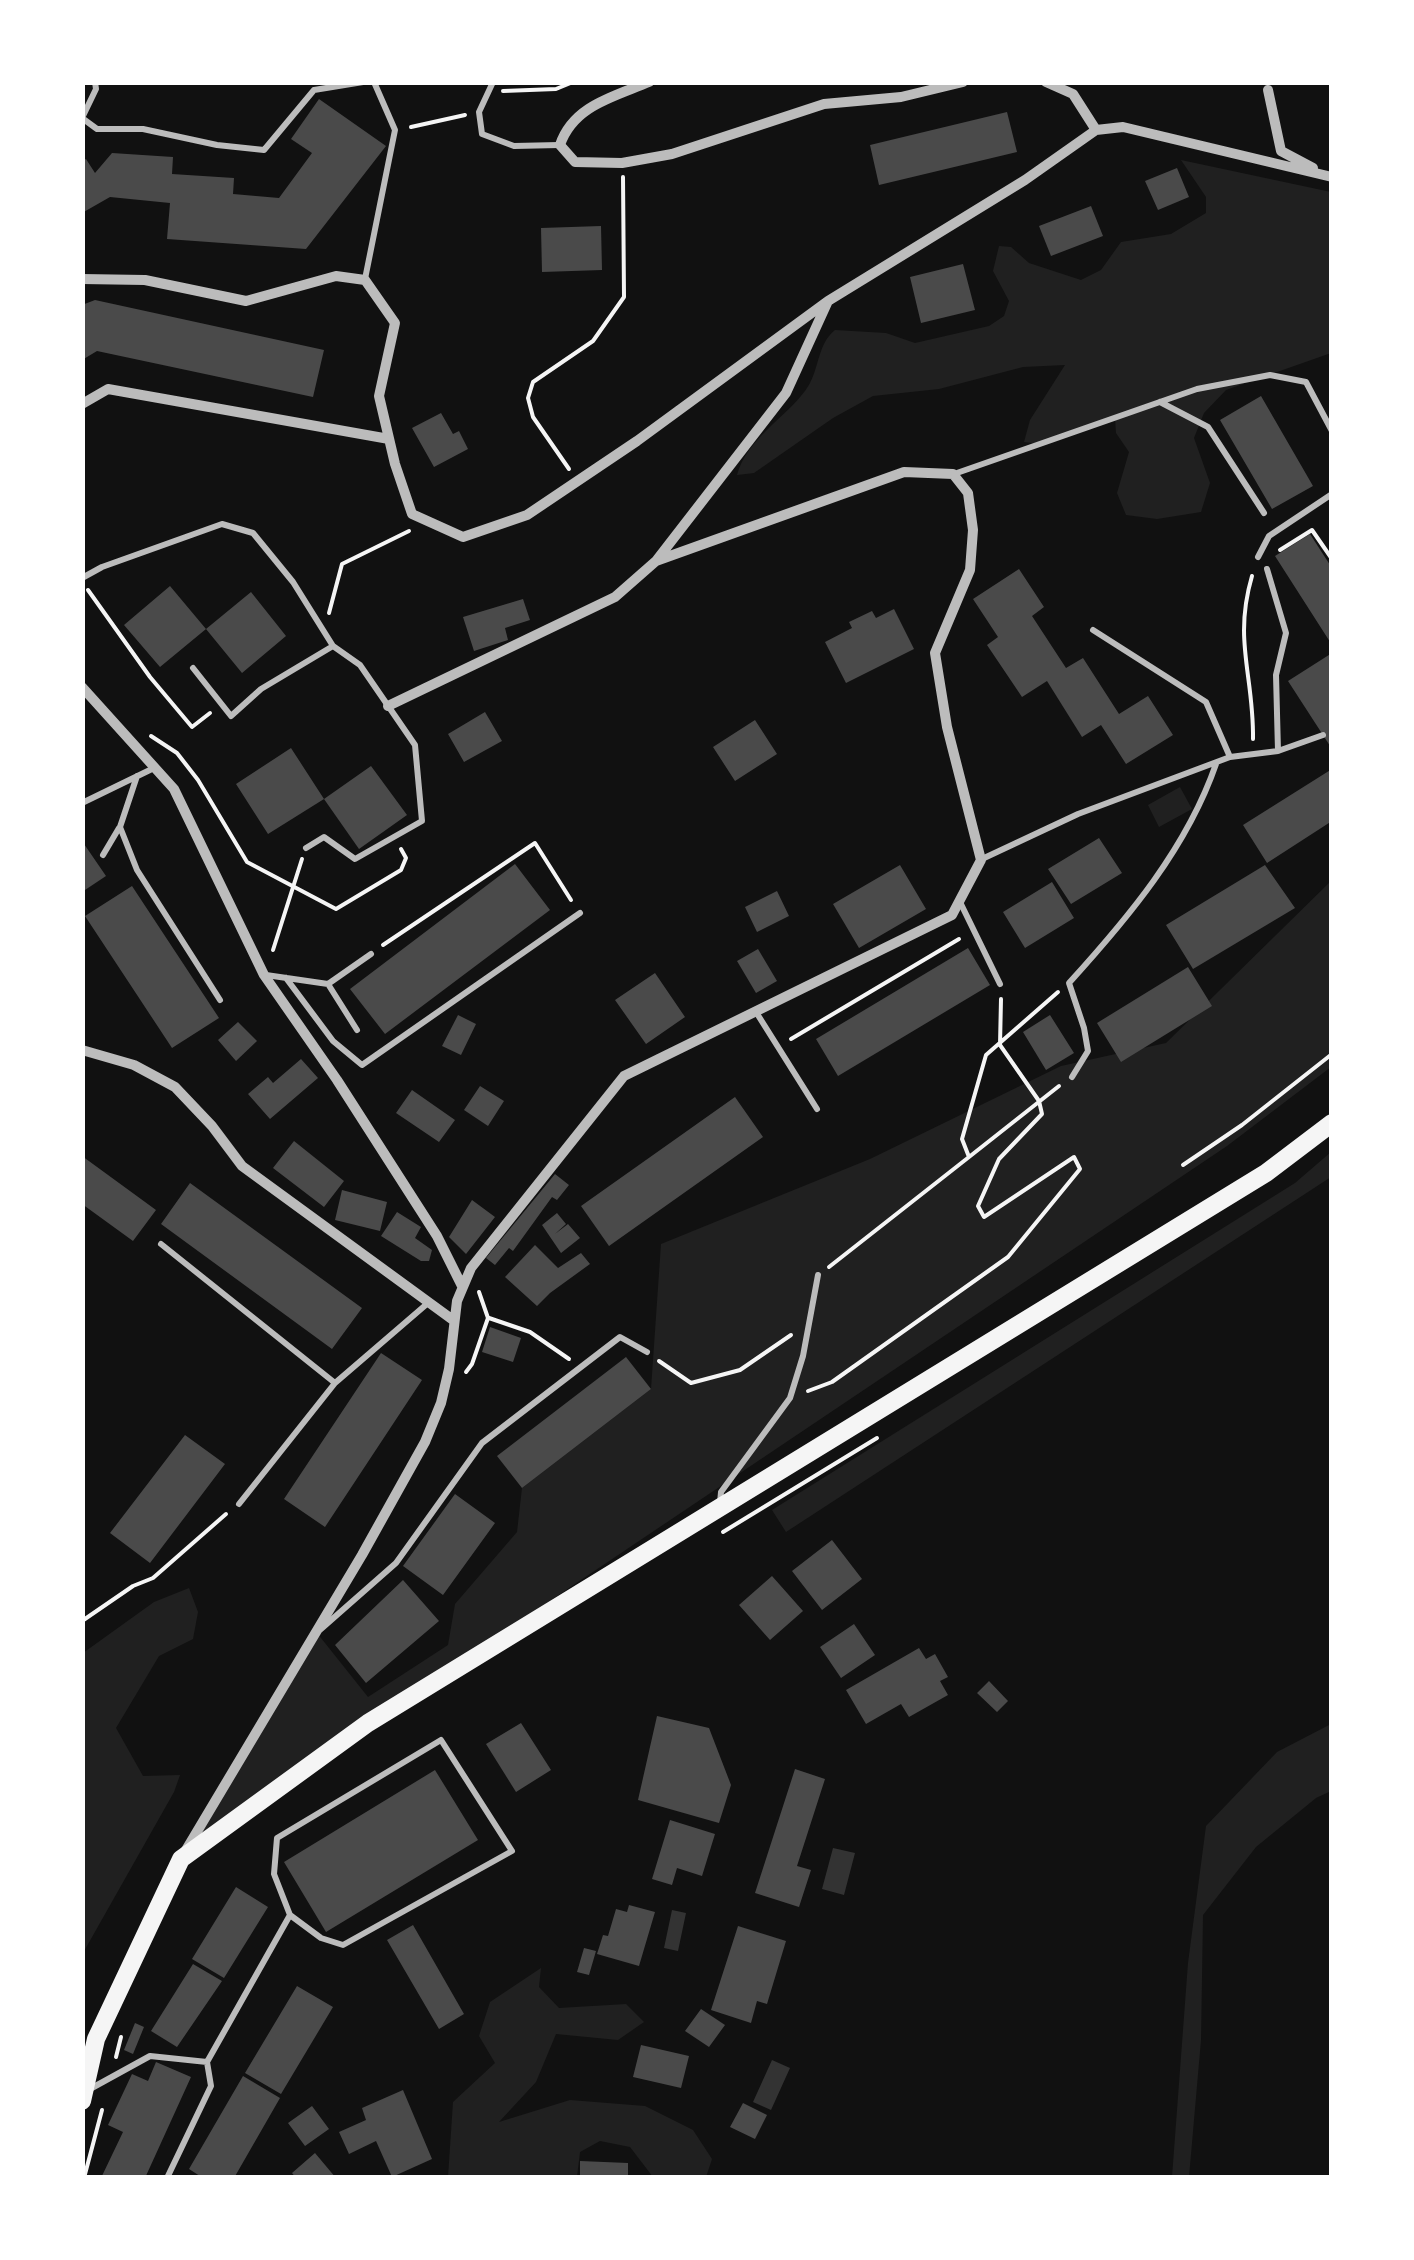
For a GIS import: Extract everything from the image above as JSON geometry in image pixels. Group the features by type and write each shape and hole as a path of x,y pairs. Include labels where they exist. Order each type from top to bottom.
{"main road":[{"path":"84,2096 96,2039 180,1858 368,1723 1266,1173 1332,1122"}],"street":[{"path":"649,82 594,105 567,125 560,145 576,162 622,163 672,154 824,104 900,98 963,82"},
{"path":"1046,82 1073,94 1096,130"},
{"path":"1268,90 1282,151 1329,177"},
{"path":"82,279 145,280 246,301 336,276 365,280 395,323 380,396 412,514 463,537 527,515 828,301 1025,180 1096,130 1122,127 1329,177"},
{"path":"388,706 614,597 656,561 786,393 828,301"},
{"path":"82,404 108,389 389,439"},
{"path":"180,1858 316,1633 425,1442 449,1369 453,1320 462,1286 485,1248 624,1076 952,916 980,860 947,727 934,653 970,570 973,530 968,493 953,474 904,472 656,561"},
{"path":"82,687 174,789 264,975 338,1080 436,1236 462,1286"},
{"path":"82,1050 134,1065 175,1088 212,1126 242,1166 453,1320"}],"lane":[{"path":"95,82 96,89 82,118 97,129 143,129 217,145 264,150 314,90 362,82"},
{"path":"365,280 394,130 374,82"},
{"path":"493,82 480,112 482,134 514,146 560,145"},
{"path":"953,474 1198,390 1270,375 1306,382 1332,431"},
{"path":"1160,402 1208,427 1264,512"},
{"path":"1258,556 1269,536 1332,494"},
{"path":"82,580 102,567 222,524 253,533 293,582 333,646 360,665 416,746 422,820 355,859 324,837 306,848"},
{"path":"1267,569 1286,633 1276,675 1278,750"},
{"path":"1094,630 1206,702 1230,757"},
{"path":"193,668 231,716 261,689 333,646"},
{"path":"980,860 1078,814 1230,757 1278,750 1322,735"},
{"path":"1072,1077 1088,1051 1069,983 1121,925 1189,828 1216,764"},
{"path":"82,803 155,768"},
{"path":"103,855 120,826 137,776"},
{"path":"120,826 136,870 220,1000"},
{"path":"959,901 1000,984"},
{"path":"286,978 333,1040 362,1065 580,913"},
{"path":"264,975 328,984 371,954"},
{"path":"328,984 358,1030"},
{"path":"756,1012 817,1110"},
{"path":"161,1244 335,1383"},
{"path":"719,1508 721,1492 790,1398 818,1275"},
{"path":"238,1504 335,1383 429,1302"},
{"path":"316,1633 396,1564 482,1443 620,1337 647,1352"},
{"path":"441,1740 512,1851 343,1945 321,1938 290,1915 274,1874 277,1838 441,1740"},
{"path":"167,2178 211,2086 207,2062 290,1915"},
{"path":"84,2096 150,2056 207,2062"}],"path":[{"path":"489,92 556,89 573,82"},
{"path":"394,130 480,112"},
{"path":"577,481 534,417 528,398 534,382 593,340 624,297 622,163"},
{"path":"324,632 342,564 429,521"},
{"path":"1269,556 1312,530 1332,559"},
{"path":"1252,754 1253,710 1242,648 1243,607 1258,556"},
{"path":"82,580 110,624 192,727 222,704"},
{"path":"124,731 141,729 177,753 198,780 247,862 336,909 400,870 406,858 392,838"},
{"path":"371,954 534,843 580,913"},
{"path":"271,957 306,848"},
{"path":"778,1046 974,930"},
{"path":"969,1158 962,1139 986,1055 1069,983"},
{"path":"790,1398 832,1382 1008,1257 1080,1169 1074,1157 984,1217 978,1206 1000,1160 1042,1114 1039,1101 1000,1045 1000,984"},
{"path":"1182,1165 1242,1125 1332,1054"},
{"path":"818,1275 1072,1077"},
{"path":"488,1318 530,1332 581,1367"},
{"path":"647,1352 691,1383 740,1370 809,1323"},
{"path":"714,1538 879,1437"},
{"path":"82,1621 133,1586 153,1578 238,1504"}],"shaded area":[{"path":"1181,160 1331,192 1331,353 1226,390 1204,413 1194,438 1210,483 1201,512 1157,519 1126,515 1117,493 1129,452 1116,433 1115,417 1041,444 1024,442 1030,420 1065,365 1023,367 939,389 873,396 833,418 754,473 737,475 757,440 805,391 824,343 835,330 886,333 915,343 989,326 1004,316 1009,301 993,271 999,246 1011,247 1029,263 1081,280 1101,270 1121,242 1171,234 1206,213 1206,197"},
{"path":"1180,787 1192,809 1159,827 1148,805"},
{"path":"1331,881 1331,1067 1227,1146 368,1723 181,1859 317,1633 368,1697 448,1645 455,1604 517,1532 522,1488 651,1389 661,1244 870,1159 1061,1066 1166,1043"},
{"path":"1331,1152 1331,1177 786,1532 772,1510 1295,1183"},
{"path":"189,1588 198,1612 193,1639 159,1656 116,1728 143,1776 180,1775 83,1953 83,1653 154,1602"},
{"path":"1331,1724 1331,1791 1316,1798 1256,1847 1203,1915 1201,2040 1189,2177 1172,2177 1188,1963 1206,1826 1277,1752"},
{"path":"833,1848 855,1853 844,1895 822,1889"},
{"path":"672,1910 686,1913 678,1951 664,1948"},
{"path":"541,1968 539,1987 559,2008 626,2004 644,2022 618,2040 556,2034 536,2082 499,2122 570,2100 645,2106 693,2130 712,2159 706,2177 653,2177 630,2147 600,2141 580,2152 577,2177 448,2177 453,2102 495,2063 479,2036 490,2002"},
{"path":"772,2060 790,2068 771,2110 753,2102"}],"building":[{"path":"319,99 386,146 306,249 167,239 170,203 110,197 82,213 82,161 86,159 95,173 112,153 173,157 172,174 234,178 233,194 279,198 312,153 291,139"},
{"path":"1007,112 1017,152 879,185 870,145"},
{"path":"1177,168 1189,197 1158,210 1145,181"},
{"path":"1091,206 1103,236 1051,256 1039,226"},
{"path":"601,226 602,270 542,272 541,228"},
{"path":"963,264 975,310 921,323 910,277"},
{"path":"95,300 324,350 313,397 97,351 82,360 82,305"},
{"path":"1261,396 1313,486 1272,509 1220,420"},
{"path":"441,413 453,434 459,431 468,449 434,467 412,428"},
{"path":"1310,534 1332,568 1332,645 1275,556"},
{"path":"1019,569 1044,607 1032,616 1066,668 1083,658 1119,714 1148,696 1173,735 1126,764 1101,725 1082,737 1047,681 1022,697 987,645 998,637 973,599"},
{"path":"170,586 206,629 160,667 124,625"},
{"path":"251,592 286,636 242,673 206,629"},
{"path":"523,599 530,620 505,628 508,640 474,651 463,617"},
{"path":"894,609 914,649 846,683 825,642 852,628 849,622 872,611 876,618"},
{"path":"1332,653 1332,749 1288,681"},
{"path":"485,712 502,741 464,762 448,734"},
{"path":"755,720 777,754 735,781 713,747"},
{"path":"291,748 324,799 268,834 236,784"},
{"path":"371,766 407,815 359,849 324,799"},
{"path":"1332,769 1332,821 1267,863 1243,825"},
{"path":"1099,838 1122,873 1071,904 1048,869"},
{"path":"82,841 106,876 82,892"},
{"path":"515,864 550,910 385,1034 350,989"},
{"path":"900,865 926,909 859,948 833,904"},
{"path":"1265,865 1295,908 1193,969 1166,925"},
{"path":"1052,882 1074,918 1025,948 1003,912"},
{"path":"132,886 219,1018 172,1048 85,916"},
{"path":"777,891 789,916 757,932 745,907"},
{"path":"968,948 990,985 838,1076 816,1039"},
{"path":"758,949 777,981 756,993 737,961"},
{"path":"1188,967 1212,1006 1121,1062 1097,1023"},
{"path":"655,973 685,1017 646,1044 615,1000"},
{"path":"458,1015 476,1024 461,1055 442,1046"},
{"path":"1050,1015 1074,1053 1046,1070 1023,1032"},
{"path":"238,1022 257,1041 236,1061 218,1040"},
{"path":"301,1059 318,1078 270,1119 248,1094 268,1077 273,1083"},
{"path":"480,1086 504,1101 488,1126 464,1110"},
{"path":"412,1090 455,1120 439,1142 396,1113"},
{"path":"735,1097 763,1137 609,1246 581,1206"},
{"path":"294,1141 344,1181 324,1207 273,1168"},
{"path":"82,1156 156,1210 133,1241 82,1204"},
{"path":"555,1174 569,1185 557,1200 552,1197 513,1251 509,1248 495,1265 486,1258"},
{"path":"190,1183 362,1308 332,1349 161,1224"},
{"path":"342,1190 387,1202 380,1231 335,1220"},
{"path":"472,1200 495,1217 466,1254 449,1237"},
{"path":"397,1212 421,1227 415,1238 432,1250 429,1261 421,1261 381,1236"},
{"path":"557,1213 566,1224 555,1234 568,1224 580,1238 561,1253 542,1225"},
{"path":"535,1245 558,1268 581,1253 590,1264 537,1306 505,1277"},
{"path":"490,1327 521,1338 513,1362 482,1352"},
{"path":"381,1353 422,1380 325,1527 284,1499"},
{"path":"626,1357 651,1389 522,1488 497,1456"},
{"path":"185,1435 225,1464 150,1563 110,1533"},
{"path":"455,1494 495,1523 443,1595 403,1566"},
{"path":"832,1540 862,1579 822,1610 792,1571"},
{"path":"772,1576 803,1611 770,1640 739,1605"},
{"path":"403,1580 439,1621 366,1683 335,1645"},
{"path":"854,1624 875,1655 841,1678 820,1647"},
{"path":"919,1648 926,1659 935,1654 948,1677 940,1681 948,1695 909,1717 901,1704 866,1724 846,1690"},
{"path":"989,1681 1008,1701 997,1712 977,1693"},
{"path":"657,1716 709,1728 731,1785 719,1823 638,1800"},
{"path":"521,1723 551,1770 516,1792 486,1744"},
{"path":"795,1769 825,1779 797,1866 811,1870 799,1907 755,1893"},
{"path":"435,1770 478,1840 326,1932 284,1862"},
{"path":"670,1820 715,1834 702,1876 677,1868 672,1885 652,1879"},
{"path":"236,1887 268,1907 224,1978 192,1959"},
{"path":"629,1905 655,1912 639,1966 597,1954 603,1935 608,1936 616,1909 627,1912"},
{"path":"413,1925 464,2014 439,2029 387,1940"},
{"path":"738,1926 786,1941 767,2004 757,2001 751,2023 711,2010"},
{"path":"584,1948 596,1951 589,1975 577,1972"},
{"path":"193,1964 222,1981 177,2047 151,2031"},
{"path":"297,1986 333,2007 281,2094 245,2073"},
{"path":"701,2009 725,2025 709,2047 685,2031"},
{"path":"135,2023 144,2027 133,2054 124,2050"},
{"path":"641,2045 689,2056 681,2088 633,2077"},
{"path":"156,2062 191,2077 145,2178 101,2178 123,2132 108,2125 132,2074 148,2081"},
{"path":"243,2076 280,2098 234,2178 203,2178 189,2169"},
{"path":"403,2090 432,2159 392,2177 376,2141 349,2154 339,2132 366,2120 362,2108"},
{"path":"743,2103 767,2115 755,2139 730,2127"},
{"path":"312,2106 329,2129 305,2146 288,2123"},
{"path":"315,2153 336,2178 296,2178 292,2173"},
{"path":"580,2161 628,2163 628,2178 580,2178"}]}
